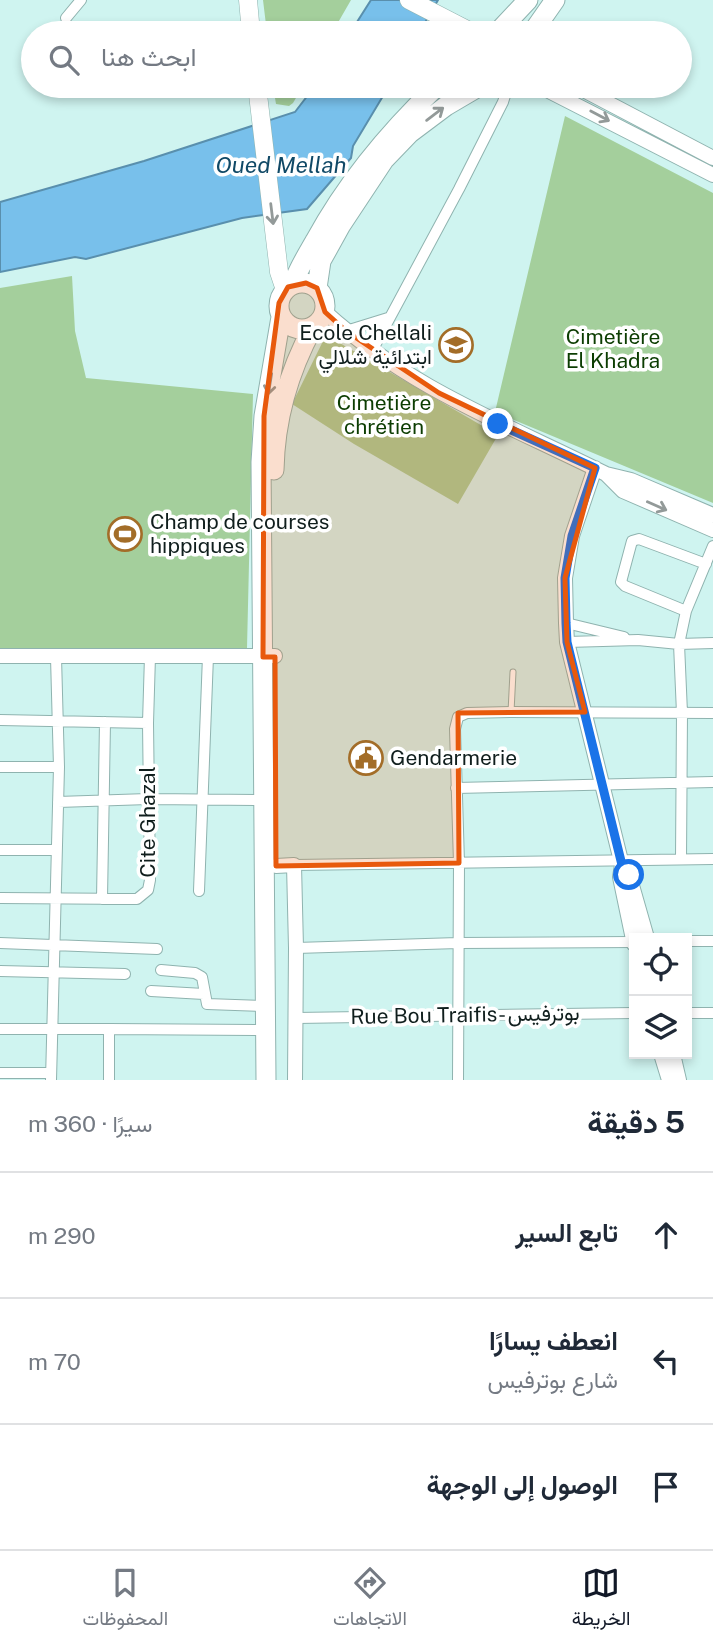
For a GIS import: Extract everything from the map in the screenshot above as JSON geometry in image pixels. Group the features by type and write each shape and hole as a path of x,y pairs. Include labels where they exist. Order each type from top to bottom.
{"highway":[{"path":"508,21 528,0"},
{"path":"540,21 555,0"},
{"path":"277,1080 285,866 269,656 261,462 264,416 281,317 279,303 351,182 374,152 426,98"},
{"path":"317,288 321,261 384,160 410,133 460,98"},
{"path":"266,1080 264,800 274,456 282,401 288,381 319,319 324,299 317,288 306,283 289,287"},
{"path":"281,317 292,327 299,329 319,319"}],"main road":[{"path":"248,0 250,21"},
{"path":"409,0 450,21"},
{"path":"259,98 279,272 289,287"}],"street":[{"path":"66,18 81,0"},
{"path":"372,352 504,98"},
{"path":"562,98 713,176"},
{"path":"599,98 713,158"},
{"path":"346,331 388,318"},
{"path":"319,319 346,331 372,352 439,393 600,471 631,480 713,515"},
{"path":"600,471 623,491 713,530"},
{"path":"600,471 572,536 565,578 567,642 622,862 629,875 646,933"},
{"path":"686,611 621,582 632,541 639,539 706,564"},
{"path":"681,859 682,713 679,644 686,611 713,546"},
{"path":"566,623 638,640"},
{"path":"567,642 638,640 679,644 713,643"},
{"path":"0,656 269,656"},
{"name":"Cite Ghazal","path":"0,898 137,899 148,890 150,656"},
{"path":"200,891 208,656"},
{"path":"0,1073 51,1076 59,767 56,657"},
{"path":"458,1080 459,863 455,729 458,717 467,713 511,712 713,713"},
{"path":"0,720 148,723"},
{"path":"102,899 105,722"},
{"path":"0,767 59,767"},
{"path":"456,788 713,782"},
{"path":"58,802 148,799 264,800"},
{"path":"0,850 56,850"},
{"path":"295,1080 296,948 285,866 713,859"},
{"path":"622,862 620,877 632,933"},
{"path":"692,941 713,941"},
{"path":"0,943 157,949"},
{"path":"296,948 458,943 629,943"},
{"path":"161,970 202,977 207,1004 264,1006"},
{"path":"0,971 125,974"},
{"path":"151,991 204,995"},
{"name":"Rue Bou Traifis- بوترفيس","path":"296,1018 629,1013"},
{"path":"692,1013 713,1013"},
{"path":"0,1029 264,1030"},
{"path":"109,1080 110,1029"},
{"path":"662,1059 668,1080"},
{"path":"674,1059 679,1080"}],"lane":[{"path":"511,712 513,672"}],"highlighted area":[{"path":"306,283 317,288 325,312 346,331 439,393 595,468 565,578 567,642 585,712 458,713 459,863 276,866 275,657 263,657 264,416 279,303 288,287"}],"green space":[{"path":"263,0 351,0 339,21 266,21"},
{"path":"275,98 296,98 289,106 276,104"},
{"name":"Cimetière El Khadra","path":"565,116 713,193 713,503 495,412"},
{"name":"Champ de courses hippiques","path":"72,276 75,331 86,378 253,394 247,648 156,654 0,653 0,288"},
{"name":"Cimetière chrétien","path":"326,335 498,435 458,504 354,444 292,404"}],"water":[{"path":"371,0 438,0 426,21 358,21"},
{"name":"Oued Mellah","path":"306,98 382,98 353,146 351,158 307,209 242,218 86,259 75,257 0,272 0,202 144,161 295,112"}],"place":[{"name":"Ecole Chellali ابتدائية شلالي","path":"456,345"},
{"name":"Champ de courses hippiques","path":"125,534"},
{"name":"Gendarmerie","path":"366,758"}],"route":[{"path":"498,424 595,468 572,536 565,578 567,642 622,865 629,875"}]}
